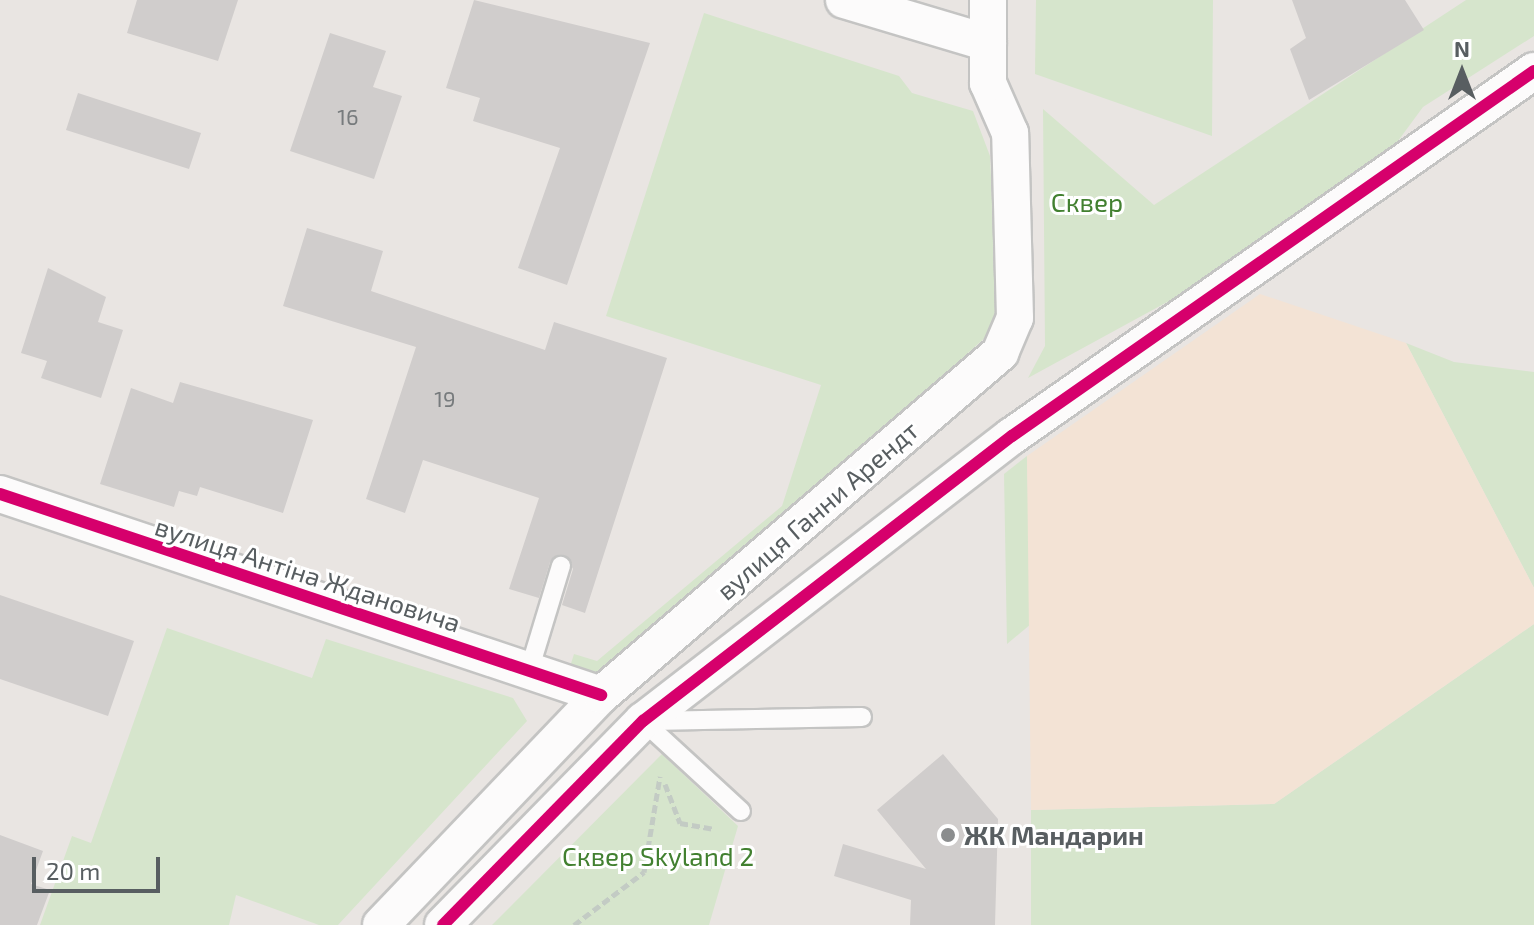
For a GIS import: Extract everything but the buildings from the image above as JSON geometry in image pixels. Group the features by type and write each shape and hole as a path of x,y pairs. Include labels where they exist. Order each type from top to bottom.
{"street":[{"path":"844,0 988,43"},
{"name":"вулиця Ганни Арендт","path":"381,925 601,695 1000,353 1015,318 1010,133 988,83 988,0"},
{"path":"443,925 643,721 1012,436 1533,72"},
{"name":"вулиця Антіна Ждановича","path":"0,494 601,695"}],"lane":[{"path":"529,671 561,566"},
{"path":"643,721 862,717"},
{"path":"643,721 741,811"}],"green space":[{"path":"1036,0 1213,0 1212,136 1035,74"},
{"name":"Сквер","path":"1466,0 1534,0 1534,36 1423,107 1384,160 1202,283 1028,378 1045,346 1043,109 1154,205"},
{"path":"704,13 899,76 912,93 973,111 990,156 998,326 601,684 568,673 574,654 597,661 782,506 821,385 606,316"},
{"path":"1406,343 1454,362 1534,372 1534,588"},
{"path":"1027,456 1031,624 1007,644 1004,474"},
{"path":"1534,624 1534,925 1031,925 1031,810 1274,804"},
{"path":"167,628 312,678 326,639 513,698 527,721 338,925 319,925 236,895 229,925 40,925 72,836 91,843"},
{"name":"Сквер Skyland 2","path":"662,754 738,826 709,925 492,925"}],"sand":[{"path":"1260,294 1406,343 1534,588 1534,624 1274,804 1031,810 1027,456"}],"cycle path":[{"path":"443,925 643,721 1012,436 1534,71"},
{"path":"0,494 601,695"}],"place":[{"name":"ЖК Мандарин","path":"948,835"}]}
